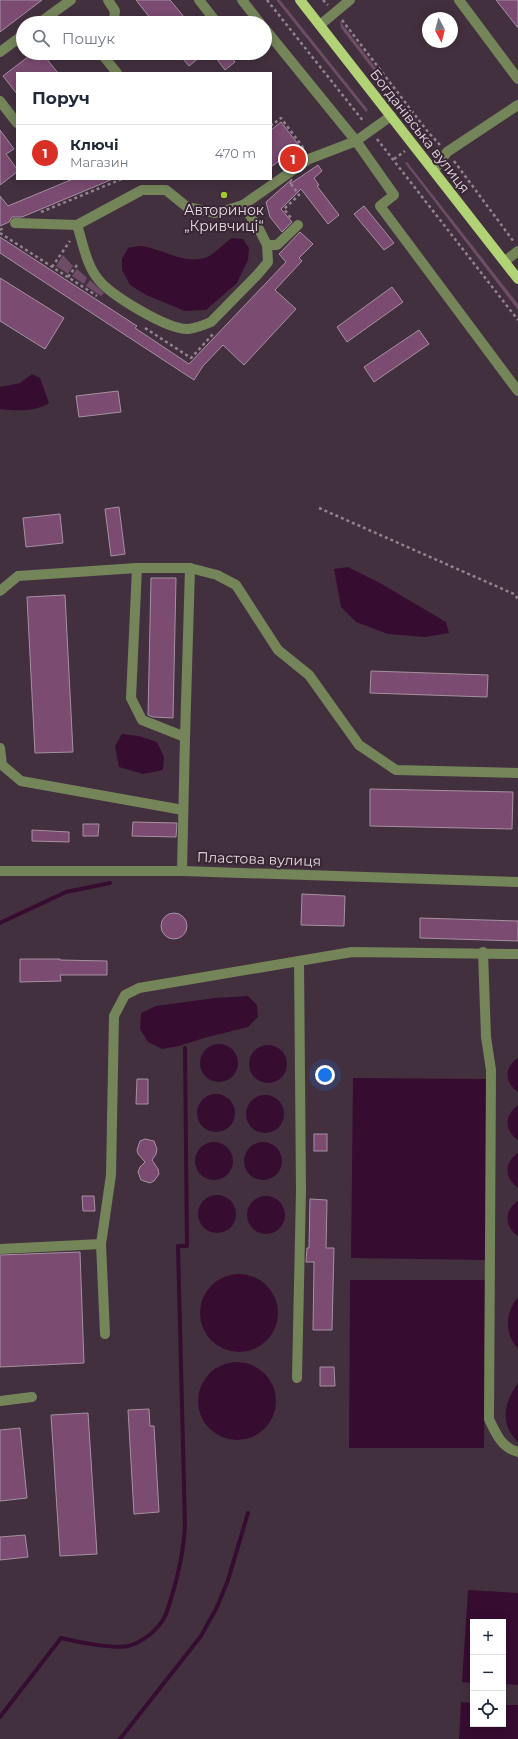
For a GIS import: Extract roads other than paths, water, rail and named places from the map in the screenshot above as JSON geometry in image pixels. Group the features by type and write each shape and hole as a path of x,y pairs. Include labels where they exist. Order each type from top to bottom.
{"main road":[{"name":"Богданівська вулиця","path":"305,2 320,25 412,145 434,170 518,279"}],"street":[{"path":"48,16 70,0"},
{"path":"108,0 115,11 114,16"},
{"path":"199,0 212,16"},
{"path":"242,0 255,16"},
{"path":"320,25 350,0"},
{"path":"459,0 518,79"},
{"path":"272,38 356,141 394,195 380,206 518,391"},
{"path":"0,52 16,40"},
{"path":"107,60 116,72"},
{"path":"0,101 16,122"},
{"path":"434,170 447,152 518,105"},
{"path":"15,223 77,227 142,190 166,190 186,207 215,213 243,206 284,176 312,158 356,141 391,116"},
{"path":"77,227 89,264 98,280 116,295 155,318 186,329 211,322 268,262 267,245 259,229 243,206"},
{"path":"267,245 278,244 298,226"},
{"path":"505,261 518,251"},
{"path":"137,568 131,698 142,720 185,737"},
{"path":"0,591 18,576 137,568 190,568 218,575 236,585 278,650 309,675 359,745 396,770 518,773"},
{"path":"182,871 190,568"},
{"path":"0,748 2,765 21,781 183,810"},
{"name":"Пластова вулиця","path":"0,871 182,871 518,882"},
{"path":"105,1334 101,1244 111,1175 114,1016 125,995 139,988 352,952 483,952 518,954"},
{"path":"483,952 486,1037 491,1070 489,1420 498,1438 512,1450 518,1452"},
{"path":"297,1378 301,1190 299,961"},
{"path":"0,1249 101,1244"},
{"path":"0,1401 32,1397"}],"waterway":[{"path":"0,923 66,892 110,883"},
{"path":"0,1717 61,1638 104,1646 121,1647 139,1642 150,1635 159,1626 166,1613 178,1575 185,1526 178,1246 187,1246 185,1048"},
{"path":"120,1739 201,1636 217,1607 228,1580 248,1513"}],"place":[{"name":"Ключі","path":"293,159"},
{"name":"Авторинок „Кривчиці“","path":"224,195"}]}
